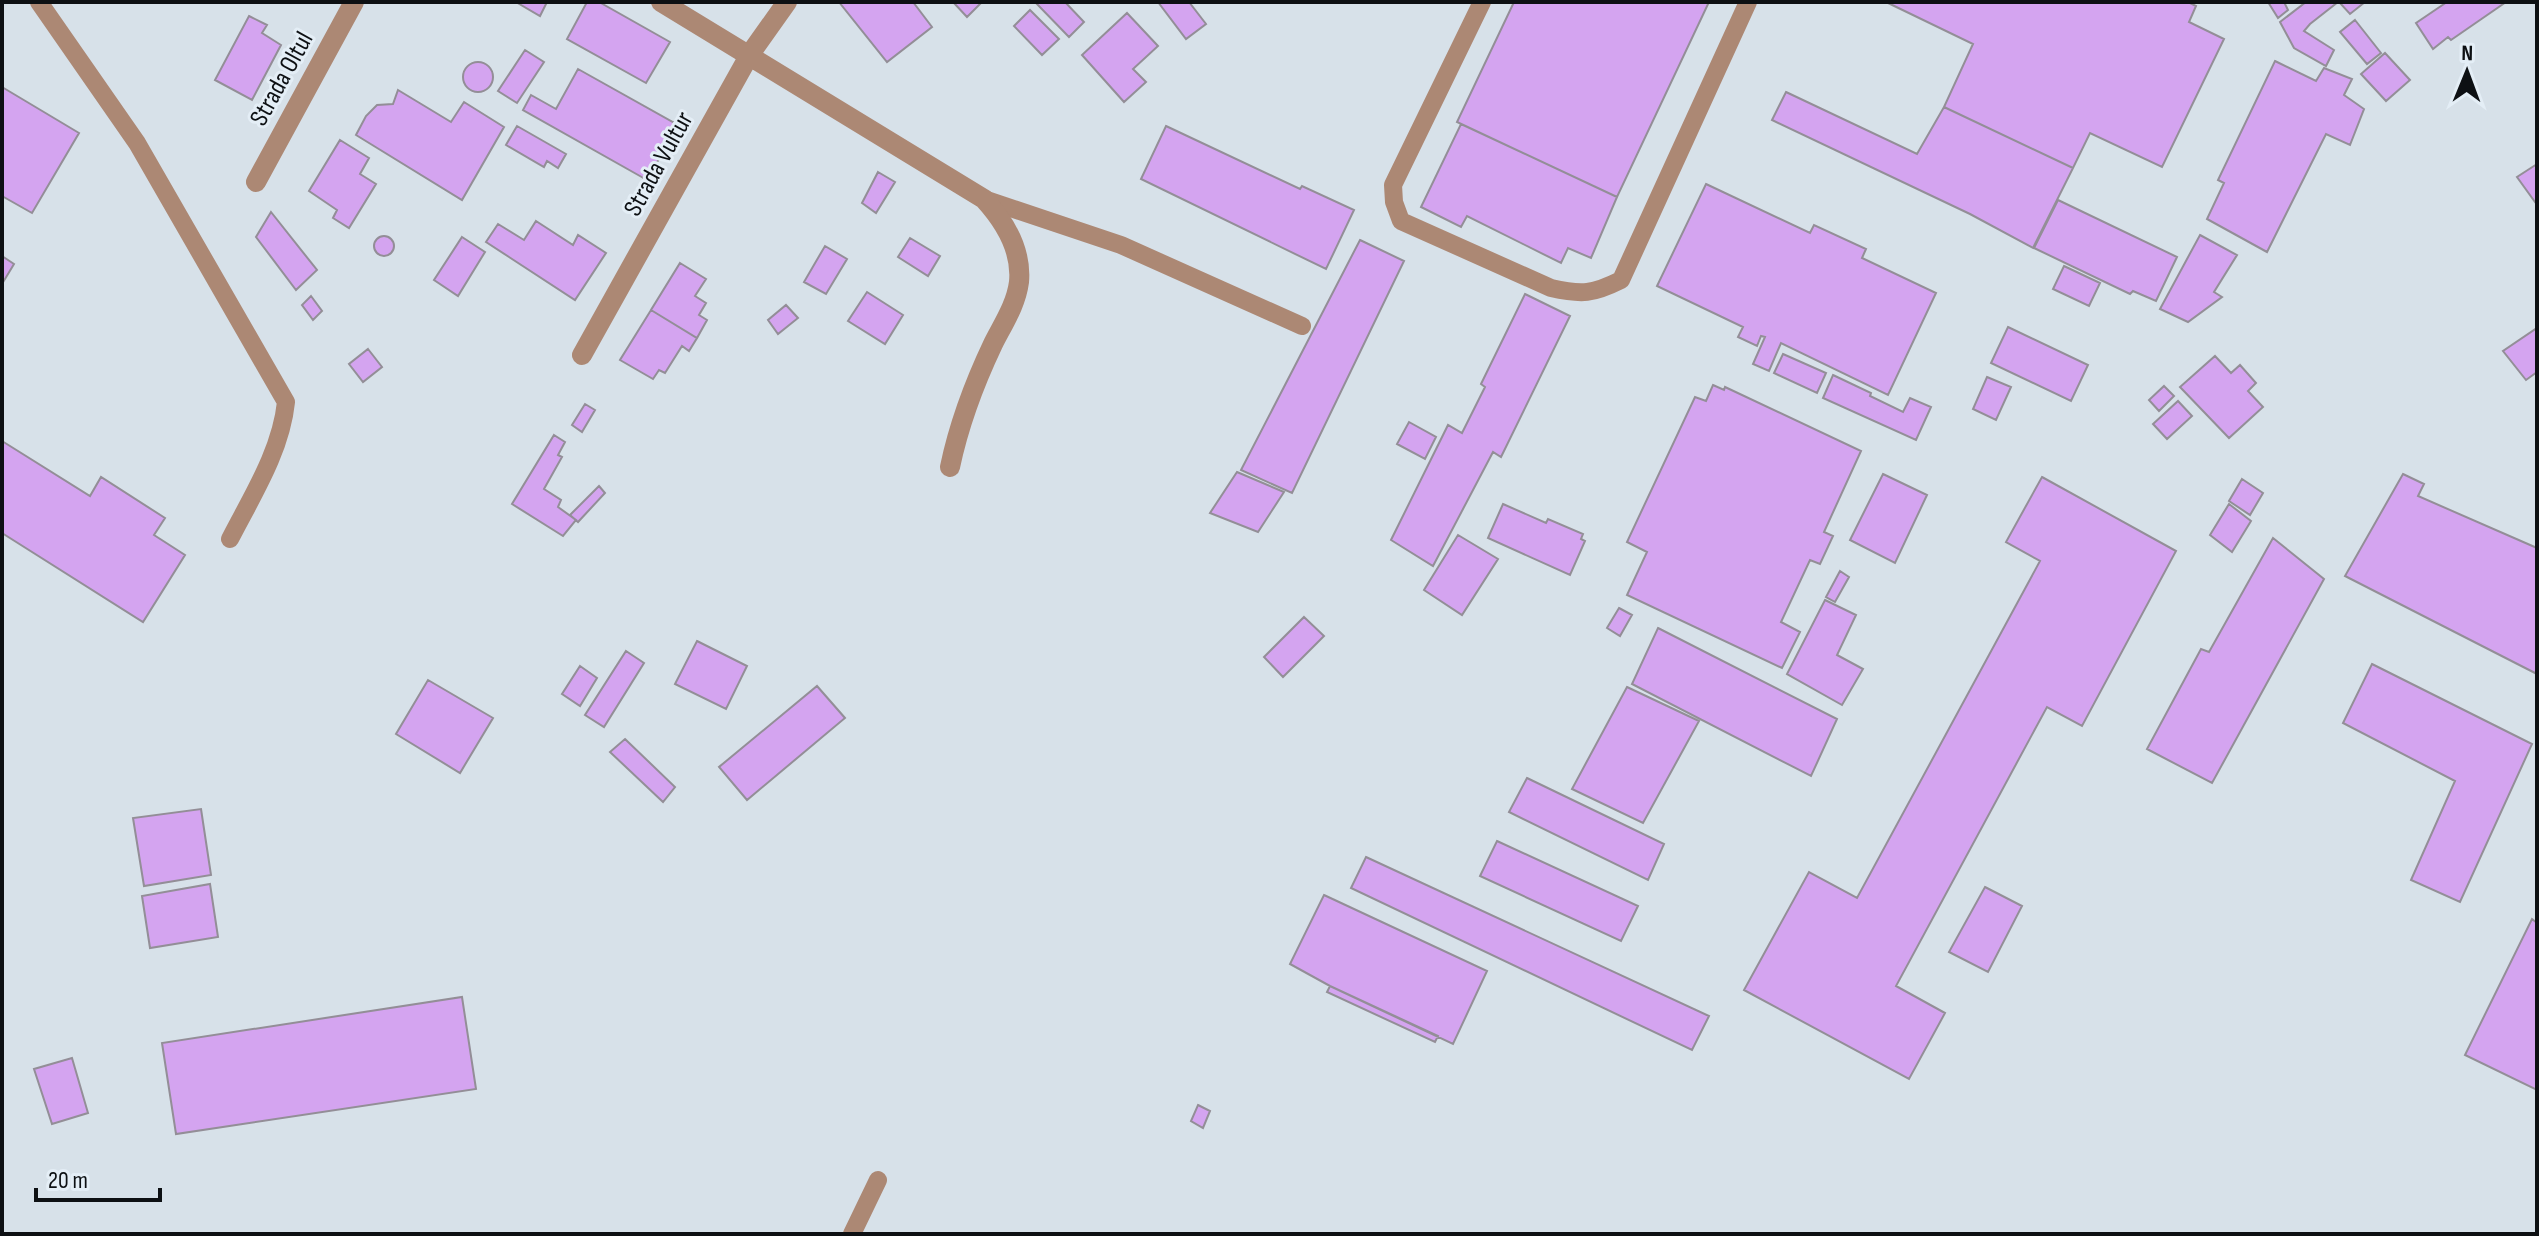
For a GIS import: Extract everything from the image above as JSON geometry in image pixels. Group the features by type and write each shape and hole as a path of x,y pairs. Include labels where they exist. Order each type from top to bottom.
{"street":[{"name":"Strada Oltul","path":"256,182 354,2"},
{"path":"661,2 984,199 1003,220 1015,250 1019,280 1013,305 966,407 950,467"},
{"name":"Strada Vultur","path":"582,355 750,54 787,2"}],"lane":[{"path":"39,2 137,143 286,402 283,425 272,453 230,539"},
{"path":"1482,2 1393,185 1394,202 1401,221 1551,288 1577,294 1598,291 1621,280 1748,2"},
{"path":"984,199 1121,245 1302,326"},
{"path":"852,1234 878,1180"}],"building":[{"path":"516,2 547,2 540,16"},
{"path":"587,2 599,2 670,42 646,83 567,39"},
{"path":"839,2 913,2 932,27 887,62"},
{"path":"953,2 982,2 967,17"},
{"path":"1035,2 1065,2 1084,22 1069,37"},
{"path":"1158,2 1189,2 1206,24 1186,39"},
{"path":"1514,2 1709,2 1617,197 1457,122"},
{"path":"1886,2 2188,2 2196,6 2189,22 2224,39 2162,167 2090,133 2073,168 1944,107 1973,44"},
{"path":"2268,2 2284,2 2288,10 2278,18"},
{"path":"2306,2 2338,2 2304,31 2334,50 2326,66 2294,48 2280,22"},
{"path":"2339,2 2365,2 2350,14"},
{"path":"2447,2 2506,2 2433,49 2416,23"},
{"path":"1030,10 1059,39 1042,55 1014,26"},
{"path":"1127,13 1158,46 1133,69 1146,82 1124,102 1082,55"},
{"path":"249,16 267,25 262,33 281,45 252,100 215,80"},
{"path":"2355,20 2381,53 2367,64 2340,32"},
{"path":"525,50 544,62 517,103 498,91"},
{"path":"2385,53 2410,80 2386,101 2361,74"},
{"path":"2275,61 2316,81 2324,68 2352,79 2344,95 2364,109 2350,145 2326,134 2267,252 2207,219 2224,183 2218,180"},
{"path":"478,62 484,63 492,71 492,83 484,91 478,92 472,91 464,83 463,77 464,71 472,63"},
{"path":"578,69 685,129 671,154 664,150 647,180 523,110 531,95 556,109"},
{"path":"2,87 79,133 32,213 2,196"},
{"path":"398,90 451,122 464,102 504,127 462,200 356,135 366,116 377,105 393,104"},
{"path":"1786,92 1917,154 1944,107 2073,168 2033,248 1970,214 1772,120"},
{"path":"1461,124 1617,197 1591,258 1568,248 1561,263 1467,216 1461,227 1421,207"},
{"path":"517,126 566,154 558,168 547,161 544,167 506,145"},
{"path":"1166,126 1300,189 1302,186 1354,210 1326,269 1141,179"},
{"path":"340,140 369,158 360,174 376,184 349,228 333,218 337,210 309,191"},
{"path":"2537,164 2537,200 2535,202 2517,177"},
{"path":"878,172 895,182 876,213 862,203"},
{"path":"1706,184 1810,233 1814,225 1866,249 1862,258 1936,293 1888,395 1781,343 1769,371 1753,364 1765,337 1761,336 1757,346 1738,337 1743,327 1657,286"},
{"path":"2058,200 2177,257 2156,301 2133,291 2130,294 2034,248"},
{"path":"271,212 317,270 296,290 256,237"},
{"path":"536,221 573,245 578,235 606,253 575,300 486,242 498,224 524,240"},
{"path":"2200,235 2237,255 2214,292 2222,297 2188,322 2160,309"},
{"path":"380,236 388,236 394,246 388,256 380,256 374,250 374,242"},
{"path":"462,237 485,252 458,296 434,280"},
{"path":"910,238 940,256 928,276 898,257"},
{"path":"1360,240 1404,261 1292,493 1241,470"},
{"path":"825,246 847,259 826,294 804,282"},
{"path":"2,256 14,264 2,284"},
{"path":"680,263 706,279 695,296 706,303 699,315 707,320 697,338 651,310"},
{"path":"2064,266 2100,283 2089,306 2053,289"},
{"path":"867,292 903,315 885,344 848,321"},
{"path":"1525,294 1570,316 1501,457 1493,452 1433,566 1391,540 1448,425 1462,433 1485,387 1481,384"},
{"path":"311,296 322,311 313,320 302,305"},
{"path":"786,305 798,318 778,334 768,320"},
{"path":"651,310 697,338 689,351 682,346 665,373 659,370 653,379 620,360"},
{"path":"2008,327 2088,365 2071,401 1991,363"},
{"path":"2537,328 2537,372 2526,380 2503,351"},
{"path":"368,349 382,367 363,382 349,364"},
{"path":"1783,354 1826,373 1817,393 1774,373"},
{"path":"2215,356 2231,373 2240,365 2256,383 2248,391 2263,407 2229,438 2180,387"},
{"path":"1833,375 1903,412 1910,398 1931,407 1916,440 1823,398"},
{"path":"1987,377 2011,387 1996,420 1973,409"},
{"path":"1713,385 1724,390 1725,387 1861,451 1824,532 1833,536 1820,564 1810,560 1781,622 1800,632 1782,668 1627,595 1647,552 1627,542 1695,397 1706,401"},
{"path":"2164,386 2174,396 2159,411 2149,400"},
{"path":"2178,401 2192,416 2167,439 2153,424"},
{"path":"585,404 595,410 582,432 572,425"},
{"path":"1409,422 1436,437 1425,459 1397,444"},
{"path":"554,435 565,442 558,455 562,457 544,489 561,500 558,507 576,520 563,536 512,504"},
{"path":"2,441 90,496 101,477 165,518 154,535 185,555 143,622 2,533"},
{"path":"1237,472 1284,492 1258,532 1210,513"},
{"path":"1883,474 1927,495 1895,563 1850,540"},
{"path":"2403,474 2424,484 2418,496 2537,548 2537,674 2345,576"},
{"path":"2042,477 2176,551 2082,726 2047,707 1896,986 1945,1013 1909,1079 1744,990 1809,872 1857,898 2040,561 2006,542"},
{"path":"2242,479 2263,493 2250,515 2229,501"},
{"path":"599,486 605,493 578,522 570,515"},
{"path":"1503,504 1546,523 1548,519 1583,534 1581,539 1585,541 1570,575 1488,538"},
{"path":"2229,504 2251,521 2232,552 2210,535"},
{"path":"1458,535 1498,559 1462,615 1424,590"},
{"path":"2273,538 2324,579 2212,783 2147,749 2201,649 2209,652"},
{"path":"1840,571 1849,577 1835,602 1826,597"},
{"path":"1825,600 1856,615 1837,655 1863,669 1842,705 1787,674"},
{"path":"1619,608 1632,615 1620,636 1607,628"},
{"path":"1304,617 1324,636 1283,677 1264,657"},
{"path":"1658,628 1837,719 1811,776 1632,684"},
{"path":"697,641 747,666 726,709 675,684"},
{"path":"626,651 644,663 604,727 585,715"},
{"path":"2372,664 2532,744 2460,902 2411,880 2455,781 2343,723"},
{"path":"580,666 597,678 580,706 562,694"},
{"path":"428,680 493,718 460,773 396,734"},
{"path":"817,686 845,718 747,800 719,767"},
{"path":"1627,687 1699,721 1643,823 1572,789"},
{"path":"625,739 675,787 663,802 610,752"},
{"path":"1527,778 1664,844 1648,880 1509,812"},
{"path":"201,809 211,875 144,886 133,818"},
{"path":"1497,841 1638,906 1621,941 1480,876"},
{"path":"1366,857 1709,1016 1692,1050 1351,888"},
{"path":"210,884 218,937 150,948 142,896"},
{"path":"1985,887 2022,906 1988,972 1949,952"},
{"path":"1324,895 1487,971 1453,1044 1290,964"},
{"path":"2532,919 2537,923 2537,1090 2465,1055"},
{"path":"1330,986 1438,1036 1435,1042 1327,992"},
{"path":"462,997 476,1089 176,1134 162,1043"},
{"path":"72,1058 88,1113 52,1124 34,1069"},
{"path":"1198,1105 1210,1111 1203,1128 1191,1121"}]}
